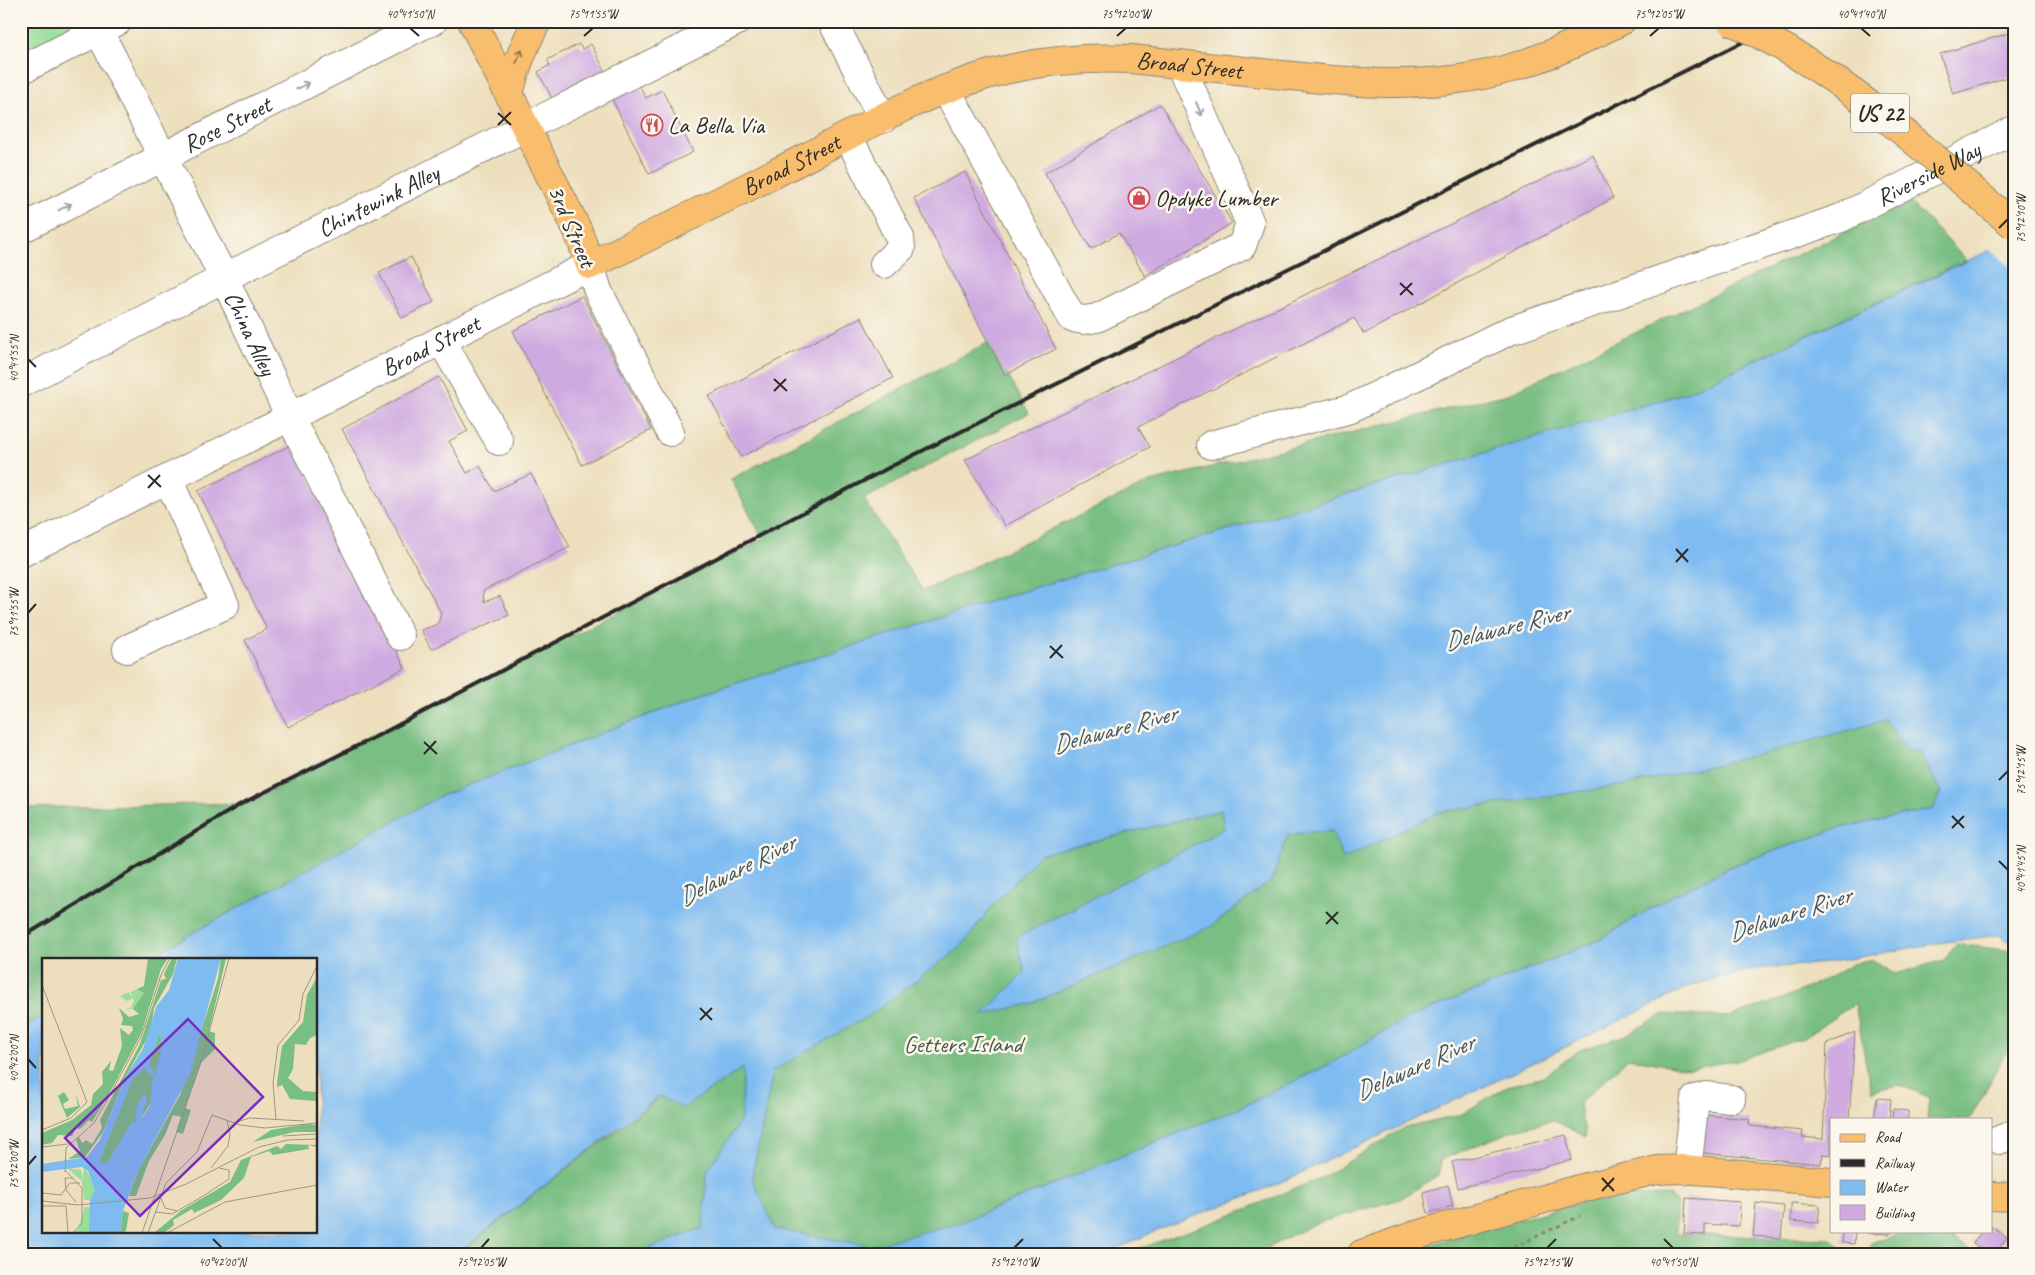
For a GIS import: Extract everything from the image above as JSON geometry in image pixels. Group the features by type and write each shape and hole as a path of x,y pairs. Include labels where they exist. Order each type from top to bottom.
{"main road":[{"name":"3rd Street","path":"472,21 578,231 590,265"},
{"path":"509,94 515,66 523,46 537,21"},
{"name":"Broad Street","path":"590,265 946,89 998,72 1058,61 1104,58 1350,82 1431,83 1472,77 1534,61 1576,44 1621,21"},
{"name":"US 22","path":"1731,21 1783,48 1850,90 1895,125 2014,225"},
{"path":"1362,1254 1413,1236 1613,1179 1657,1170 1687,1170 1830,1182"},
{"path":"1992,1196 2014,1197"}],"street":[{"name":"Rose Street","path":"21,229 433,21"},
{"name":"Chintewink Alley","path":"21,383 224,278 737,21"},
{"path":"832,21 883,119"},
{"name":"China Alley","path":"109,26 163,157 400,636"},
{"path":"21,70 109,26"},
{"path":"946,89 1072,318 1084,320 1098,318 1242,246 1250,223 1180,64"},
{"name":"Riverside Way","path":"1211,445 1351,408 1509,331 1841,218 2014,130"},
{"path":"848,136 900,238 900,248 884,264"},
{"name":"Broad Street","path":"21,553 590,265"},
{"name":"3rd Street","path":"590,265 598,291 670,432"},
{"path":"441,340 499,441"},
{"path":"127,649 224,605 168,479"},
{"path":"1687,1170 1695,1099 1706,1096 1731,1099"}],"green space":[{"path":"21,21 87,21 21,55"},
{"path":"1909,201 1967,260 1685,393 1036,587 697,696 446,794 149,958 42,958 42,1017 21,1028 21,808 252,803 306,769 763,539 731,479 989,342 1029,413 864,499 923,591 1150,482 1508,394"},
{"name":"Getters Island","path":"1891,681 1920,752 1941,792 1934,809 1839,828 1732,866 1668,898 1597,941 1406,1019 1330,1064 1239,1108 964,1221 919,1254 703,1228 635,1254 457,1254 646,1108 776,992 1041,854 1335,782"},
{"path":"1957,944 2014,951 2014,1049 2008,1049 1971,1118 1927,1118 1929,1097 1899,1085 1871,1091 1855,1003 1806,1037 1742,1059 1689,1069 1628,1058 1579,1104 1586,1137 1553,1120 1512,1131 1440,1160 1440,1174 1400,1199 1314,1224 1255,1254 1124,1254 1222,1219 1325,1176 1405,1127 1462,1114 1507,1086 1543,1077 1580,1050 1626,1035 1664,1014 1729,1017 1784,998 1832,976 1852,964 1873,960 1896,974 1944,960"},
{"path":"1670,1195 1676,1203 1676,1234 1832,1239 1848,1254 1403,1254 1454,1237 1601,1197"},
{"path":"1902,1232 1935,1232 1950,1237 1974,1254 1868,1254 1871,1243"}],"water":[{"name":"Delaware River","path":"2014,239 2014,944 1998,935 1938,943 1826,963 1755,969 1693,985 1494,1082 1277,1184 1149,1234 1106,1254 635,1254 703,1228 707,1171 741,1120 743,1068 683,1108 659,1096 457,1254 21,1254 21,1028 42,1016 42,1232 318,1232 318,958 148,958 438,797 697,696 1036,587 1685,393","holes":["1886,720 1906,750 1920,753 1941,792 1933,809 1839,828 1732,866 1668,898 1597,941 1406,1019 1330,1064 1239,1108 964,1221 871,1246 775,1229 752,1178 773,1071 873,1013 961,947 993,905 1041,854 1221,810 1224,829 1016,938 1025,972 982,1015 1030,1004 1212,926 1272,880 1288,834 1332,831 1343,859 1439,812 1632,784 1758,755"]}],"pier":[{"path":"2014,236 2014,270 1988,248"}],"building":[{"path":"2009,33 2014,48 2014,75 1953,94 1940,54"},
{"path":"579,44 582,49 591,44 605,71 552,98 538,72 550,65 547,60"},
{"name":"La Bella Via","path":"638,83 646,98 662,90 693,152 649,174 611,97"},
{"name":"Opdyke Lumber","path":"1160,104 1232,223 1145,276 1119,233 1091,249 1045,173"},
{"path":"1593,155 1613,198 1364,334 1354,318 1138,427 1150,447 1005,526 965,460"},
{"path":"965,172 1056,349 1005,375 914,198"},
{"path":"411,257 434,302 402,318 379,273"},
{"path":"582,296 651,430 582,465 513,331"},
{"path":"861,317 893,378 741,457 709,396"},
{"path":"439,377 468,431 449,441 467,473 480,466 494,491 531,474 570,547 483,591 484,602 500,596 509,615 431,649 421,630 438,624 441,613 342,429"},
{"path":"293,444 405,668 288,727 245,640 267,629 198,491"},
{"path":"1855,1032 1849,1118 1830,1118 1830,1155 1823,1154 1821,1164 1701,1153 1705,1115 1749,1119 1750,1126 1803,1131 1802,1137 1823,1139 1827,1044"},
{"path":"1877,1098 1891,1099 1889,1118 1874,1118"},
{"path":"1893,1109 1908,1111 1908,1118 1892,1118"},
{"path":"1566,1135 1572,1160 1458,1188 1452,1162"},
{"path":"1448,1185 1453,1206 1428,1213 1423,1192"},
{"path":"1686,1198 1740,1202 1739,1226 1705,1224 1705,1235 1684,1234"},
{"path":"1756,1203 1784,1206 1781,1238 1753,1236"},
{"path":"1791,1203 1820,1205 1818,1223 1791,1221"},
{"path":"1992,1227 2007,1237 1997,1251 2000,1254 1988,1254 1973,1243 1981,1232 1992,1232"},
{"path":"1843,1232 1855,1232 1854,1244 1842,1243"},
{"path":"1890,1232 1890,1234 1867,1233"}],"railway":[{"path":"21,938 241,804 381,734 892,466 1785,21"}],"place":[{"name":"La Bella Via","path":"652,125"},
{"name":"Opdyke Lumber","path":"1139,198"}]}
